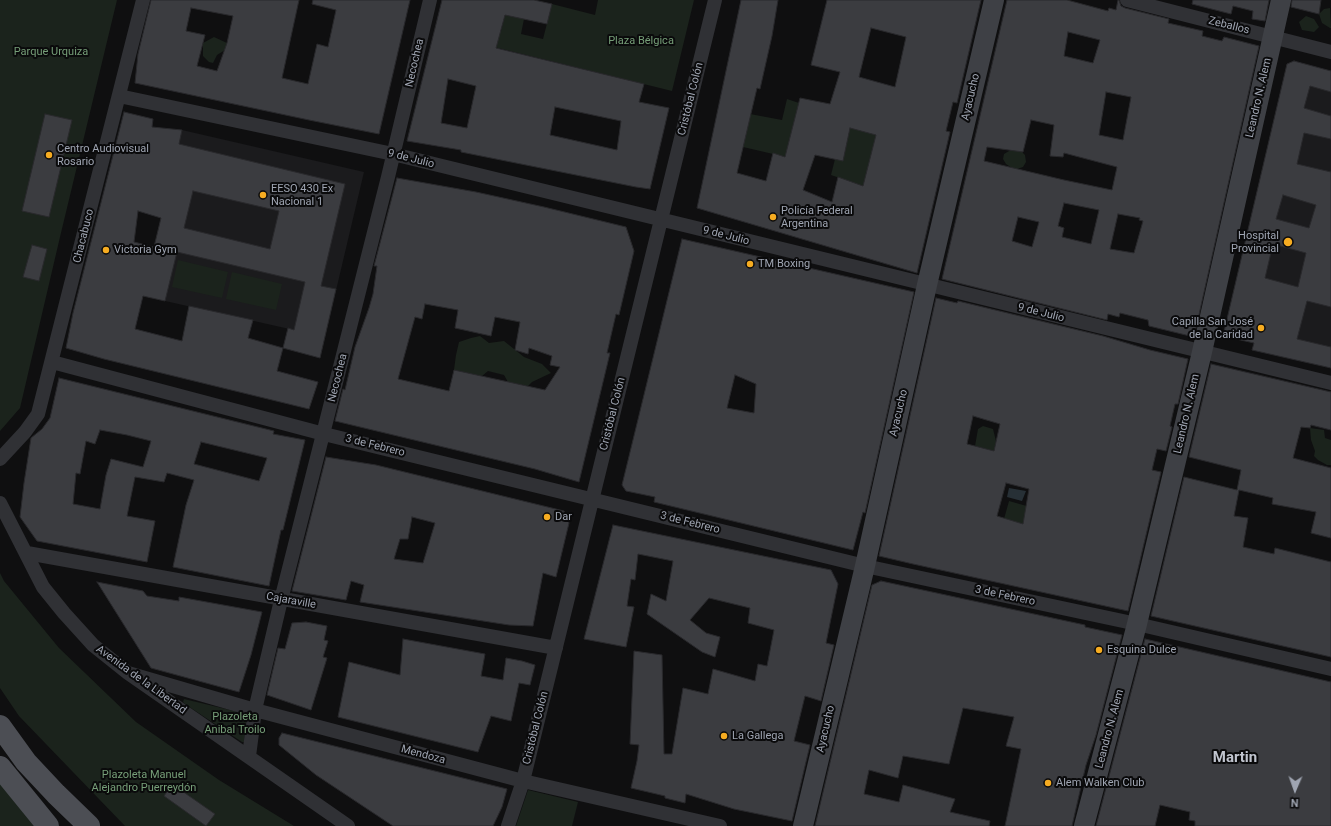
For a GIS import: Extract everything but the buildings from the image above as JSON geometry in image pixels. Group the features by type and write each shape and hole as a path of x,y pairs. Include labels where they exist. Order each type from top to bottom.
{"main road":[{"name":"Ayacucho","path":"803,826 865,566 994,0"},
{"name":"Leandro N. Alem","path":"1084,826 1137,624 1202,352 1281,0"},
{"path":"0,726 26,762 89,826"},
{"path":"0,768 48,826"}],"street":[{"name":"Chacabuco","path":"0,459 25,432 38,414 143,0"},
{"name":"Necochea","path":"249,756 255,710 281,600 324,434 430,0"},
{"name":"Cristóbal Colón","path":"508,826 523,781 715,0"},
{"name":"Zeballos","path":"1127,0 1331,52"},
{"name":"9 de Julio","path":"119,96 393,154 1331,383"},
{"name":"3 de Febrero","path":"52,362 324,434 865,566 1137,624 1331,669"},
{"name":"Avenida de la Libertad","path":"0,503 27,553 43,587 93,645 128,673 348,826"},
{"name":"Cajaraville","path":"27,553 281,600 556,648"},
{"name":"Mendoza","path":"128,673 255,710 523,781 720,826"}],"shaded area":[{"name":"Hospital Provincial","path":"1294,61 1331,71 1331,368 1239,316 1287,64"},
{"name":"EESO 430 Ex Nacional 1","path":"182,130 364,172 325,337 143,296"},
{"path":"1009,488 1026,491 1022,501 1007,497"}],"green space":[{"name":"Parque Urquiza","path":"0,0 117,0 20,408 0,431"},
{"name":"Plaza Bélgica","path":"598,0 694,0 672,91 486,45 489,29 501,31 505,15 524,19 521,34 543,39 552,4 595,15"},
{"path":"1330,8 1331,28 1322,23 1319,14 1324,9"},
{"path":"1306,16 1314,19 1319,27 1314,32 1302,30 1299,22"},
{"path":"214,37 227,43 225,50 217,55 213,63 209,62 203,56 203,43"},
{"path":"787,99 799,103 786,157 743,147 750,114 782,120"},
{"path":"850,128 889,138 872,152 863,186 831,175 835,159 843,161"},
{"path":"1020,150 1025,155 1026,162 1023,167 1017,169 1006,164 1003,159 1004,154 1009,151"},
{"path":"178,260 228,272 222,298 172,287"},
{"path":"232,272 282,284 276,310 226,299"},
{"path":"480,336 489,343 504,341 524,357 542,364 551,373 532,382 528,386 508,382 504,375 488,371 482,376 454,370 459,342"},
{"path":"983,426 993,429 996,441 994,451 975,446 978,429"},
{"path":"1310,428 1324,430 1325,438 1331,440 1331,465 1327,465 1314,456 1315,451 1311,440"},
{"path":"1009,501 1079,521 1072,539 1004,519"},
{"name":"Plazoleta Manuel Alejandro Puerreydón","path":"0,573 4,581 59,648 136,722 219,780 294,826 125,826 19,716 0,688"},
{"name":"Plazoleta Anibal Troilo","path":"184,699 247,714 244,742 185,704 183,702"},
{"path":"0,767 48,826 0,826"},
{"path":"528,790 578,802 572,826 516,826"}],"place":[{"name":"Centro Audiovisual Rosario","path":"49,155"},
{"name":"EESO 430 Ex Nacional 1","path":"263,195"},
{"name":"Policía Federal Argentina","path":"773,217"},
{"name":"Hospital Provincial","path":"1288,242"},
{"name":"Victoria Gym","path":"106,250"},
{"name":"TM Boxing","path":"750,264"},
{"name":"Capilla San José de la Caridad","path":"1261,328"},
{"name":"Dar","path":"547,517"},
{"name":"Esquina Dulce","path":"1099,650"},
{"name":"La Gallega","path":"724,736"},
{"name":"Alem Walken Club","path":"1048,783"}],"district":[{"name":"Martin","path":"1235,758"}]}
